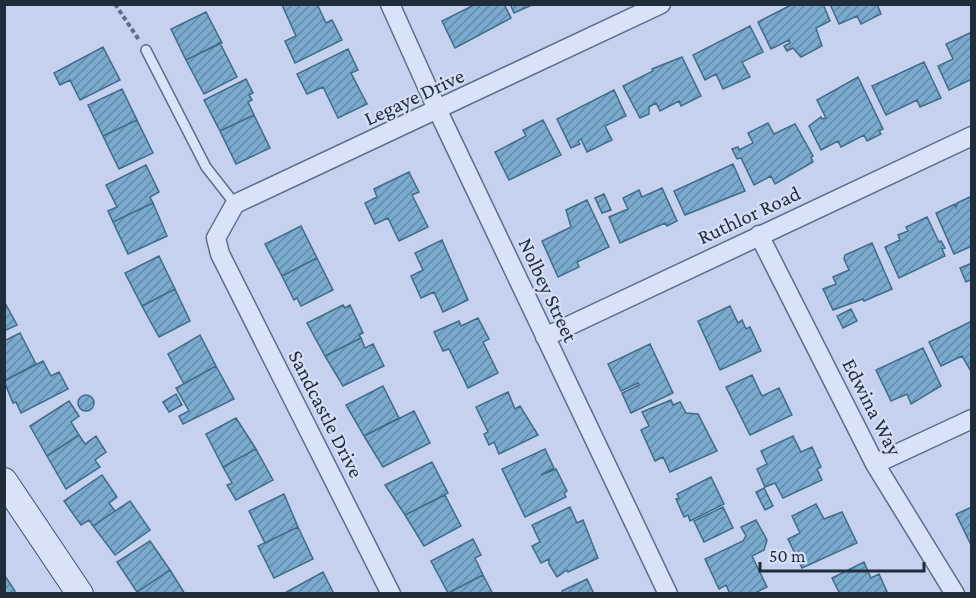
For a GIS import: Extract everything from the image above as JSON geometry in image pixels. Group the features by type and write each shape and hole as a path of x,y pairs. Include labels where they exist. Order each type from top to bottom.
{"street":[{"name":"Nolbey Street","path":"390,4 438,111 668,594"},
{"name":"Legaye Drive","path":"236,204 438,111 661,4"},
{"name":"Ruthlor Road","path":"545,337 972,136"},
{"name":"Sandcastle Drive","path":"236,204 216,238 220,254 391,594"},
{"name":"Edwina Way","path":"759,235 875,464 955,594"},
{"path":"875,464 972,419"},
{"path":"4,481 80,594"}],"lane":[{"path":"146,50 206,167 236,204"}],"path":[{"path":"115,4 146,50"}],"building":[{"path":"317,4 326,23 332,20 342,40 295,63 285,41 296,36 282,5"},
{"path":"476,4 504,4 511,18 455,48 442,21"},
{"path":"510,4 534,4 514,13"},
{"path":"793,4 823,4 830,21 816,28 822,46 801,57 793,48 787,51 784,46 790,43 789,40 771,49 758,22"},
{"path":"830,4 877,4 881,14 861,24 857,16 839,24"},
{"path":"206,12 222,43 186,60 171,29"},
{"path":"750,26 763,52 742,62 750,77 723,89 716,74 705,80 693,55"},
{"path":"972,32 972,79 949,90 938,66 953,59 946,44"},
{"path":"220,43 237,77 204,94 186,60"},
{"path":"103,47 120,80 80,100 70,80 60,85 54,73"},
{"path":"348,49 358,70 351,73 367,104 338,118 323,87 307,94 297,74"},
{"path":"682,57 701,96 681,106 679,101 660,111 656,103 649,107 649,114 640,118 623,86 653,71 652,69"},
{"path":"924,62 941,98 920,107 917,100 886,115 872,86"},
{"path":"858,77 883,129 879,131 881,134 867,141 864,135 841,147 838,141 821,150 809,126 821,117 826,118 817,100"},
{"path":"246,79 253,93 249,95 252,100 248,102 254,115 220,131 204,100"},
{"path":"122,89 137,120 103,136 88,105"},
{"path":"614,90 626,116 605,126 612,140 587,152 581,139 578,141 580,144 571,148 557,119"},
{"path":"254,115 270,148 236,164 220,131"},
{"path":"137,120 153,153 119,169 103,136"},
{"path":"543,120 561,155 509,180 495,152 526,136 523,130"},
{"path":"768,123 774,134 795,124 813,156 811,157 813,162 775,184 771,176 754,185 741,158 737,159 732,149 738,147 739,150 753,143 748,133"},
{"path":"733,164 745,191 685,215 674,191"},
{"path":"146,165 159,192 150,197 153,203 113,222 108,211 117,207 106,185"},
{"path":"409,172 419,192 412,195 428,227 399,241 388,218 375,224 365,203 377,197 374,189"},
{"path":"662,188 677,221 667,226 665,223 620,243 609,217 628,209 623,198 639,190 642,197"},
{"path":"604,194 611,210 602,213 595,198"},
{"path":"972,196 972,246 954,254 936,213 955,204 956,207 957,203"},
{"path":"587,200 609,247 577,262 579,267 558,277 542,241 571,227 566,210"},
{"path":"153,203 167,236 128,254 113,222"},
{"path":"927,217 939,242 941,241 945,248 942,249 945,256 899,278 885,247 900,240 898,235 908,231 906,227"},
{"path":"301,226 317,258 282,276 265,244"},
{"path":"442,240 468,300 443,312 434,292 421,298 411,276 423,270 415,253"},
{"path":"872,243 892,289 864,301 863,299 833,310 823,289 836,284 833,277 849,270 844,259 845,255"},
{"path":"159,256 175,289 142,306 125,273"},
{"path":"317,258 333,290 301,306 297,298 294,300 282,276"},
{"path":"972,263 972,279 966,282 960,268"},
{"path":"175,289 190,321 159,337 142,306"},
{"path":"4,301 17,325 4,331"},
{"path":"343,305 345,308 350,305 363,333 359,335 361,338 325,356 307,323"},
{"path":"730,306 738,323 742,320 746,329 750,327 761,351 720,370 698,321"},
{"path":"851,309 857,321 843,328 837,316"},
{"path":"478,318 489,339 483,342 498,373 468,388 449,349 443,351 434,332 459,321 461,326"},
{"path":"972,321 972,373 962,356 941,366 929,342"},
{"path":"20,333 36,364 4,381 4,341"},
{"path":"200,335 216,366 184,384 168,354"},
{"path":"361,338 365,348 373,344 384,366 343,386 325,356"},
{"path":"650,344 673,393 631,413 622,393 639,385 638,383 621,391 608,364"},
{"path":"923,348 941,386 911,404 907,394 891,401 876,370"},
{"path":"43,361 51,376 59,372 68,389 21,413 16,402 13,403 4,381"},
{"path":"216,366 234,399 183,424 179,416 189,411 176,388"},
{"path":"752,375 762,396 779,388 792,415 750,435 726,387"},
{"path":"383,386 399,418 364,436 346,405"},
{"path":"508,392 515,409 520,406 538,435 499,454 494,442 489,445 484,434 488,432 476,407"},
{"path":"176,394 182,405 169,412 163,402"},
{"path":"83,395 89,395 94,403 92,409 83,411 78,406 78,400"},
{"path":"671,400 673,405 680,402 686,413 698,414 717,451 670,472 663,457 655,461 641,430 649,426 642,412"},
{"path":"69,401 79,416 71,422 79,435 47,456 30,426"},
{"path":"414,411 430,443 383,467 364,436"},
{"path":"236,418 256,449 223,467 206,434"},
{"path":"79,435 85,444 96,436 106,452 95,460 100,467 66,489 47,456"},
{"path":"793,436 801,452 812,447 821,467 817,469 822,480 783,498 775,483 765,487 757,469 767,464 761,451"},
{"path":"256,449 273,480 236,500 227,485 232,483 223,467"},
{"path":"545,449 554,468 541,475 556,469 567,491 564,493 566,497 525,517 502,469"},
{"path":"432,462 448,493 405,515 385,485"},
{"path":"102,475 117,497 109,503 115,511 93,526 89,520 81,525 64,501"},
{"path":"711,477 724,504 690,521 688,515 684,517 676,499 679,498 677,494"},
{"path":"764,488 773,506 765,510 756,492"},
{"path":"284,494 298,527 265,543 249,511"},
{"path":"445,495 461,526 424,546 405,515"},
{"path":"130,501 150,530 115,555 93,526"},
{"path":"816,504 824,519 842,512 857,543 802,568 788,539 800,533 792,516"},
{"path":"570,507 577,523 583,520 598,558 568,572 567,570 557,577 549,564 549,559 541,563 532,546 540,542 532,525"},
{"path":"723,507 733,528 704,542 694,521"},
{"path":"972,507 972,547 956,514"},
{"path":"756,520 767,540 764,550 752,556 767,587 753,594 730,594 726,585 719,589 705,559 743,541 746,536 741,527"},
{"path":"298,527 313,559 274,578 258,546"},
{"path":"473,539 481,555 475,558 483,575 448,593 431,561"},
{"path":"150,541 170,570 137,592 117,562"},
{"path":"864,562 871,578 879,574 888,594 840,594 832,578"},
{"path":"170,570 185,594 139,594 137,592"},
{"path":"323,572 334,594 283,594"},
{"path":"483,575 493,594 448,593"},
{"path":"5,576 15,591 14,594 4,594"},
{"path":"587,579 594,594 563,594 562,591"}]}
